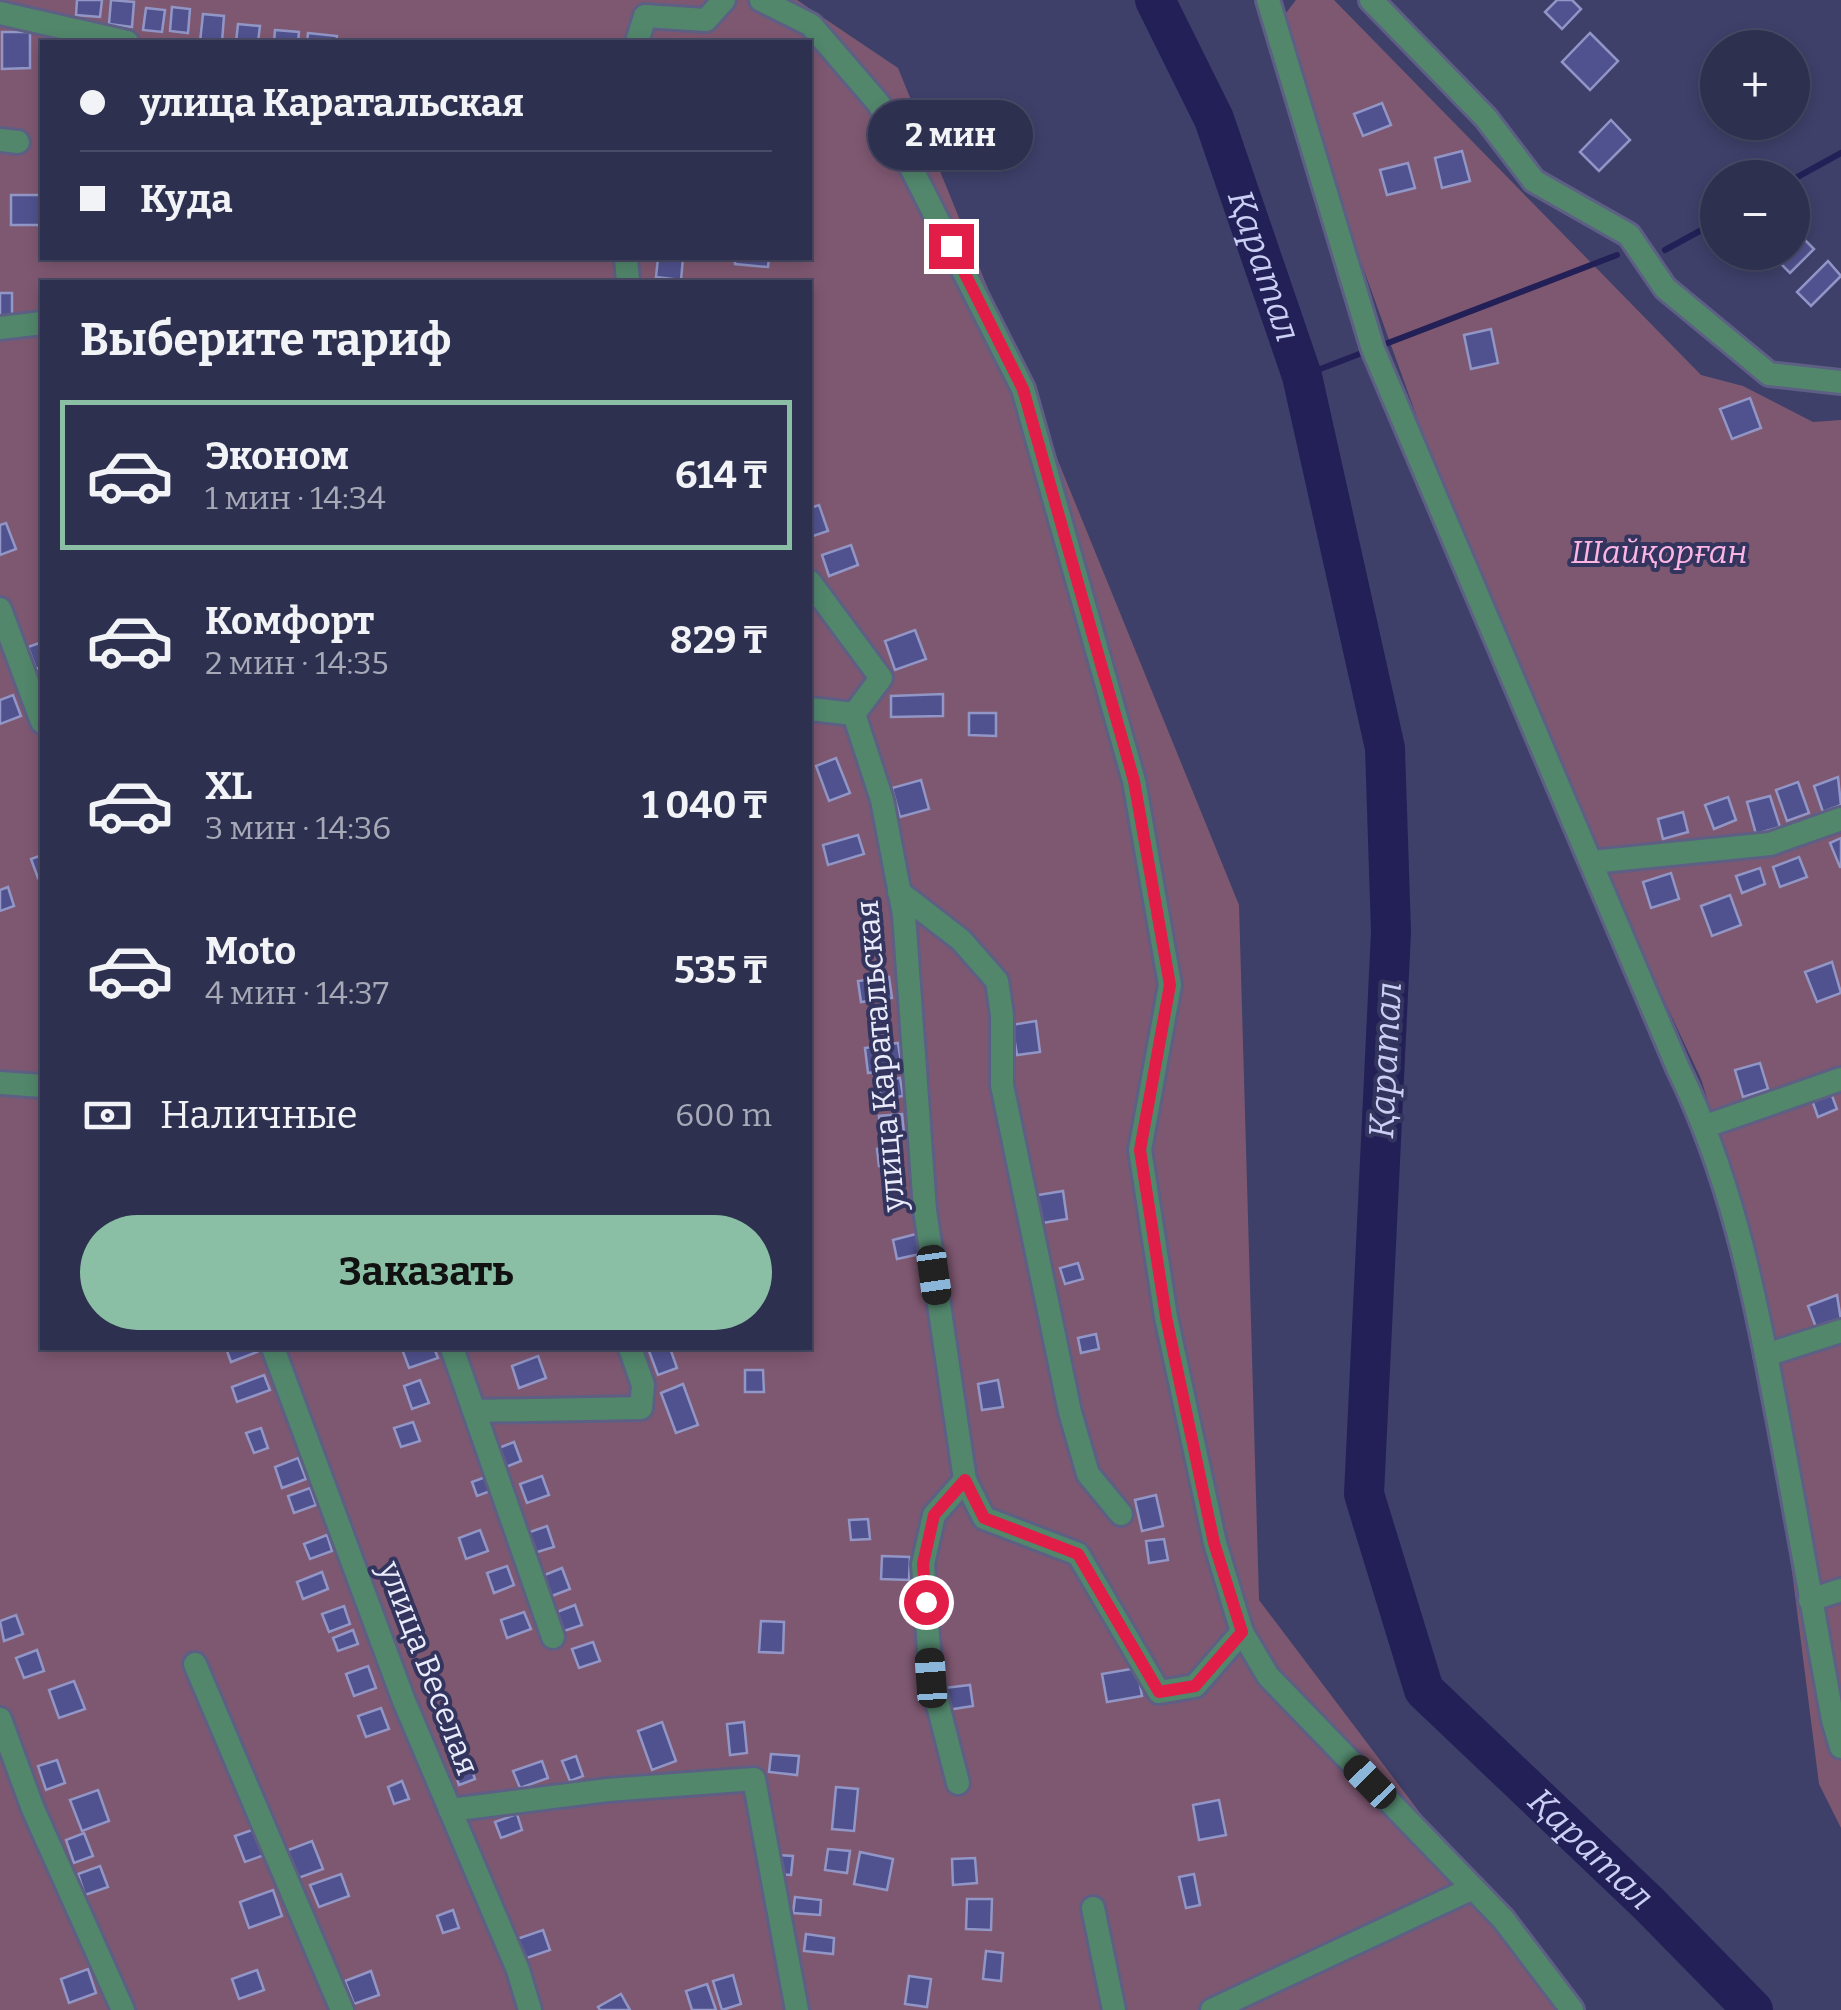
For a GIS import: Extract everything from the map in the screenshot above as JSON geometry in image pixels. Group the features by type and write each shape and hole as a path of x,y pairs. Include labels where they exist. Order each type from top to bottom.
{"street":[{"path":"638,40 645,16 706,20 724,0"},
{"path":"761,0 811,25 879,104 1023,389 1134,781 1167,966 1170,985 1140,1150 1166,1317 1214,1543 1242,1632 1268,1676 1503,1920 1572,2010"},
{"path":"1268,0 1363,322 1706,1126 1732,1202 1766,1355 1841,1747"},
{"path":"1370,0 1486,118 1534,181 1630,235 1665,288 1768,374 1841,382"},
{"path":"0,13 118,40"},
{"path":"0,328 40,323"},
{"path":"812,585 881,678 854,714 812,709"},
{"path":"0,609 40,717"},
{"name":"улица Каратальская","path":"854,714 882,800 904,915 925,1210 965,1480"},
{"path":"1592,862 1770,844 1841,819"},
{"path":"899,892 961,940 997,981 1002,1015 1002,1085 1070,1412 1088,1474 1120,1514"},
{"path":"1706,1126 1841,1080"},
{"path":"0,1082 40,1086"},
{"path":"1766,1355 1841,1331"},
{"name":"улица Веселая","path":"274,1350 404,1700 518,1970 530,2010"},
{"path":"453,1350 552,1638"},
{"path":"474,1411 641,1408 643,1385 631,1350"},
{"path":"958,1783 931,1678 923,1564 934,1515 965,1480 984,1518 1078,1554 1159,1692 1195,1686 1242,1632"},
{"path":"1810,1600 1841,1590"},
{"path":"195,1664 342,2010"},
{"path":"0,1719 33,1810 124,2010"},
{"path":"450,1810 608,1790 754,1779 796,2010"},
{"path":"1212,2010 1473,1888"},
{"path":"1094,1908 1114,2010"}],"green space":[{"path":"0,0 797,0 898,68 1239,905 1259,1600 1569,2010 0,2010"},
{"name":"Шайқорған","path":"1296,0 1334,0 1701,375 1743,386 1813,422 1841,420 1841,1828 1819,1784 1749,1232 1701,1079 1503,656 1276,26"}],"building":[{"path":"77,0 102,0 100,17 76,15"},
{"path":"111,0 134,2 132,27 109,24"},
{"path":"1557,0 1572,0 1581,9 1562,29 1545,12"},
{"path":"172,7 190,9 188,33 170,31"},
{"path":"146,8 165,10 162,32 143,30"},
{"path":"203,14 224,16 222,40 200,40"},
{"path":"238,24 260,26 258,40 236,40"},
{"path":"275,30 299,32 298,40 274,40"},
{"path":"2,32 30,32 30,68 2,69"},
{"path":"308,33 337,36 336,40 307,40"},
{"path":"1590,33 1618,61 1590,90 1562,62"},
{"path":"1382,103 1391,125 1363,136 1354,114"},
{"path":"1611,120 1630,140 1599,171 1580,152"},
{"path":"1462,151 1470,181 1442,188 1435,158"},
{"path":"1408,163 1415,188 1387,195 1380,170"},
{"path":"11,195 40,195 40,225 11,225"},
{"path":"658,260 683,260 681,280 656,277"},
{"path":"735,260 769,260 768,267 735,264"},
{"path":"1828,261 1841,276 1811,306 1797,292"},
{"path":"0,293 12,293 12,316 0,316"},
{"path":"1491,329 1498,363 1471,369 1464,335"},
{"path":"1750,398 1761,428 1732,439 1720,409"},
{"path":"819,505 828,531 812,536 812,507"},
{"path":"6,523 16,549 0,555 0,525"},
{"path":"851,545 858,565 829,576 822,555"},
{"path":"915,630 926,659 895,670 885,641"},
{"path":"40,643 40,668 36,669 28,647"},
{"path":"943,694 943,716 891,717 891,696"},
{"path":"13,695 21,716 0,724 0,700"},
{"path":"969,713 996,713 996,736 969,735"},
{"path":"836,758 850,793 829,801 816,766"},
{"path":"1838,777 1841,805 1823,812 1814,786"},
{"path":"921,780 929,809 900,817 892,788"},
{"path":"1798,782 1809,813 1787,821 1776,790"},
{"path":"1770,796 1780,827 1756,834 1747,802"},
{"path":"1728,797 1736,820 1714,829 1705,805"},
{"path":"1683,812 1688,832 1663,839 1658,819"},
{"path":"858,835 864,854 828,865 823,845"},
{"path":"1841,838 1841,867 1840,867 1830,843"},
{"path":"40,856 38,878 31,859"},
{"path":"1799,857 1807,877 1780,887 1773,867"},
{"path":"1760,868 1765,884 1742,893 1736,876"},
{"path":"1671,873 1679,899 1651,908 1643,882"},
{"path":"8,887 14,906 0,911 0,890"},
{"path":"1730,895 1741,925 1712,936 1701,906"},
{"path":"1832,962 1841,993 1817,1002 1805,972"},
{"path":"889,977 892,998 861,1002 858,981"},
{"path":"1036,1021 1040,1052 1017,1055 1012,1025"},
{"path":"898,1043 902,1068 868,1073 865,1048"},
{"path":"1760,1063 1768,1089 1743,1097 1735,1070"},
{"path":"900,1078 903,1096 881,1099 878,1081"},
{"path":"1831,1093 1837,1109 1818,1117 1812,1100"},
{"path":"902,1114 904,1133 880,1135 879,1116"},
{"path":"893,1148 894,1165 879,1166 877,1149"},
{"path":"1063,1191 1067,1219 1036,1224 1032,1196"},
{"path":"916,1234 920,1254 897,1259 893,1240"},
{"path":"1078,1263 1083,1279 1065,1284 1060,1268"},
{"path":"1837,1295 1841,1320 1817,1330 1808,1306"},
{"path":"1096,1334 1099,1349 1081,1353 1078,1338"},
{"path":"227,1350 257,1352 231,1362"},
{"path":"402,1350 435,1350 438,1358 409,1368"},
{"path":"671,1350 677,1368 658,1375 649,1351"},
{"path":"538,1356 546,1378 519,1388 512,1366"},
{"path":"745,1370 763,1370 764,1392 745,1392"},
{"path":"264,1375 270,1390 237,1402 232,1387"},
{"path":"420,1380 429,1403 412,1409 404,1386"},
{"path":"998,1380 1003,1407 982,1410 978,1384"},
{"path":"683,1384 698,1425 676,1433 661,1393"},
{"path":"413,1422 420,1441 401,1447 394,1428"},
{"path":"261,1428 268,1448 254,1453 246,1433"},
{"path":"514,1442 521,1461 503,1468 496,1449"},
{"path":"298,1458 306,1479 282,1488 275,1467"},
{"path":"488,1476 493,1490 477,1496 472,1482"},
{"path":"542,1476 549,1495 527,1503 520,1484"},
{"path":"310,1488 316,1505 294,1513 288,1496"},
{"path":"1156,1495 1163,1526 1142,1531 1135,1500"},
{"path":"868,1519 870,1539 851,1540 849,1520"},
{"path":"547,1526 554,1547 534,1553 527,1533"},
{"path":"480,1530 488,1551 466,1559 459,1538"},
{"path":"327,1535 332,1551 310,1559 304,1544"},
{"path":"1164,1539 1168,1560 1149,1563 1146,1541"},
{"path":"882,1556 910,1557 909,1580 881,1579"},
{"path":"507,1566 514,1585 494,1593 487,1573"},
{"path":"562,1568 570,1589 549,1597 542,1576"},
{"path":"322,1572 328,1589 303,1599 297,1582"},
{"path":"575,1605 582,1625 564,1631 557,1612"},
{"path":"344,1606 350,1624 329,1632 322,1614"},
{"path":"524,1612 531,1629 507,1638 501,1620"},
{"path":"16,1615 23,1634 4,1641 0,1621"},
{"path":"761,1621 784,1622 783,1653 759,1652"},
{"path":"353,1630 358,1644 338,1651 333,1638"},
{"path":"593,1642 600,1661 579,1668 572,1649"},
{"path":"37,1650 44,1671 24,1678 16,1658"},
{"path":"368,1666 376,1688 354,1696 346,1674"},
{"path":"1137,1668 1142,1696 1107,1702 1102,1674"},
{"path":"74,1681 85,1709 59,1718 49,1690"},
{"path":"970,1685 973,1706 947,1710 944,1688"},
{"path":"381,1708 389,1729 366,1737 358,1716"},
{"path":"662,1722 676,1761 652,1770 638,1731"},
{"path":"744,1722 747,1753 730,1755 727,1724"},
{"path":"466,1753 475,1779 459,1785 450,1758"},
{"path":"771,1754 799,1756 797,1775 769,1772"},
{"path":"576,1756 583,1776 570,1781 562,1761"},
{"path":"57,1760 65,1783 46,1790 38,1766"},
{"path":"542,1761 548,1778 520,1788 513,1771"},
{"path":"402,1781 409,1799 394,1804 388,1787"},
{"path":"836,1787 858,1789 854,1831 832,1829"},
{"path":"98,1790 109,1821 82,1831 70,1800"},
{"path":"1219,1800 1226,1835 1199,1840 1193,1805"},
{"path":"517,1814 522,1830 501,1838 495,1822"},
{"path":"258,1828 267,1854 245,1862 235,1836"},
{"path":"84,1833 93,1856 74,1863 66,1840"},
{"path":"312,1841 323,1869 293,1880 283,1852"},
{"path":"828,1849 850,1851 847,1873 825,1870"},
{"path":"860,1852 893,1859 887,1890 854,1884"},
{"path":"778,1855 793,1856 791,1875 776,1874"},
{"path":"975,1858 977,1883 953,1885 952,1859"},
{"path":"100,1866 108,1887 85,1895 78,1874"},
{"path":"341,1874 349,1896 319,1907 310,1885"},
{"path":"1194,1874 1200,1905 1186,1908 1179,1877"},
{"path":"273,1890 282,1916 249,1928 240,1902"},
{"path":"795,1897 821,1900 820,1915 793,1913"},
{"path":"967,1899 992,1899 991,1930 966,1929"},
{"path":"453,1910 459,1928 443,1933 437,1916"},
{"path":"543,1930 550,1950 521,1960 514,1940"},
{"path":"806,1934 834,1938 833,1954 804,1951"},
{"path":"986,1951 1003,1953 1001,1981 983,1979"},
{"path":"88,1969 96,1993 69,2003 61,1979"},
{"path":"257,1970 264,1990 239,1999 232,1979"},
{"path":"371,1971 379,1995 354,2004 345,1981"},
{"path":"733,1975 741,2004 722,2010 713,1981"},
{"path":"909,1976 931,1979 927,2007 905,2004"},
{"path":"707,1984 716,2010 692,2010 686,1991"},
{"path":"621,1994 630,2010 598,2007"}],"waterway":[{"name":"Қаратал","path":"1155,0 1214,119 1302,376 1385,748 1391,932 1364,1494 1424,1690 1648,1903 1753,2010"},
{"path":"1810,170 1841,153"},
{"path":"1665,250 1700,231"},
{"path":"1302,376 1617,255"}],"route":[{"path":"926,1602 923,1564 934,1515 965,1480 984,1518 1078,1554 1159,1692 1195,1686 1242,1632 1214,1543 1166,1317 1140,1150 1170,985 1134,781 1023,389 951,246"}]}
